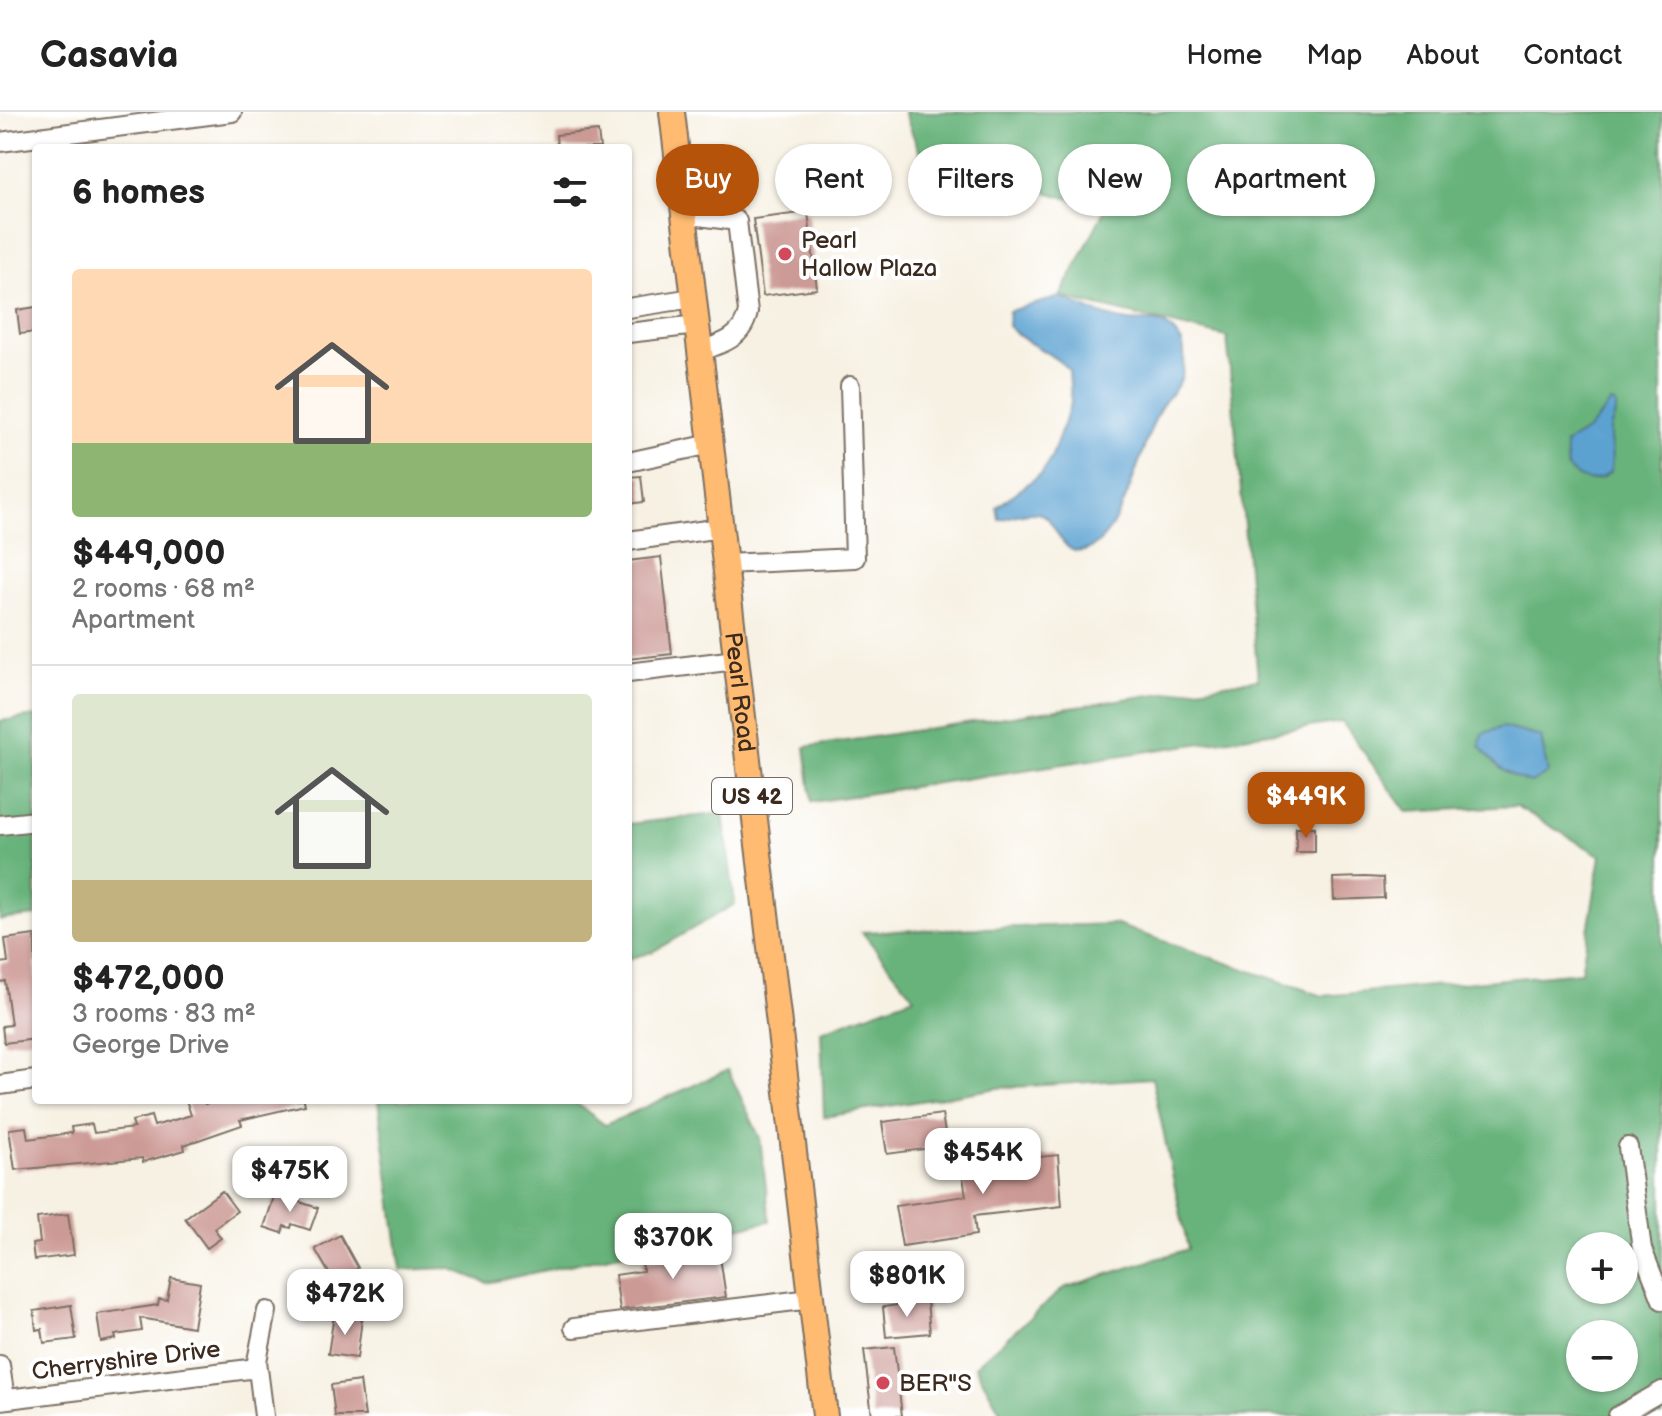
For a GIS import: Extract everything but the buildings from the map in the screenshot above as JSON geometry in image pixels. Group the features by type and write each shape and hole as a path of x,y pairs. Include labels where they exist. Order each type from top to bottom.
{"main road":[{"name":"Pearl Road","path":"672,112 676,144"},
{"name":"Pearl Road","path":"684,216 825,1416"}],"street":[{"path":"0,142 232,112"},
{"path":"699,216 737,221 748,312 745,326 727,342 700,351"},
{"path":"632,307 693,298"},
{"path":"632,333 697,325"},
{"path":"725,564 855,558 850,386"},
{"path":"632,461 711,444"},
{"path":"632,540 721,528"},
{"path":"632,673 736,660"},
{"path":"0,825 32,821"},
{"path":"0,1085 32,1081"},
{"path":"1628,1147 1642,1249 1662,1300"},
{"path":"574,1328 811,1299"},
{"path":"264,1416 257,1368 267,1311"},
{"path":"0,1365 2,1400"},
{"name":"Cherryshire Drive","path":"2,1400 257,1368"},
{"path":"1618,1416 1662,1391"}],"green space":[{"path":"904,112 1662,112 1662,1416 1003,1416 975,1366 1064,1288 1188,1249 1152,1078 998,1088 824,1117 821,1031 914,997 862,932 1114,924 1323,996 1581,972 1601,856 1516,806 1407,812 1342,722 812,802 805,747 1258,679 1227,337 1060,297 1101,216 1171,216 1171,144 1058,144 1058,195 1042,191 1042,144 916,144"},
{"path":"32,717 32,916 0,920 0,721"},
{"path":"723,813 735,904 652,952 632,958 632,824"},
{"path":"728,1070 760,1138 770,1221 487,1283 449,1268 401,1270 379,1104 577,1104 605,1125"}],"water":[{"path":"1060,297 1112,318 1161,323 1177,335 1184,351 1181,379 1153,424 1113,524 1102,539 1080,552 1065,545 1041,514 999,520 997,507 1042,473 1051,458 1071,403 1069,370 1008,326 1009,311"},
{"path":"1611,403 1616,405 1616,409 1610,431 1610,472 1599,479 1582,479 1567,467 1565,444 1588,430"},
{"path":"1502,727 1541,737 1548,773 1531,783 1508,773 1491,759 1480,746 1482,734"}],"place":[{"name":"Pearl Hallow Plaza","path":"785,254"},
{"name":"BER\"S","path":"883,1383"}]}
